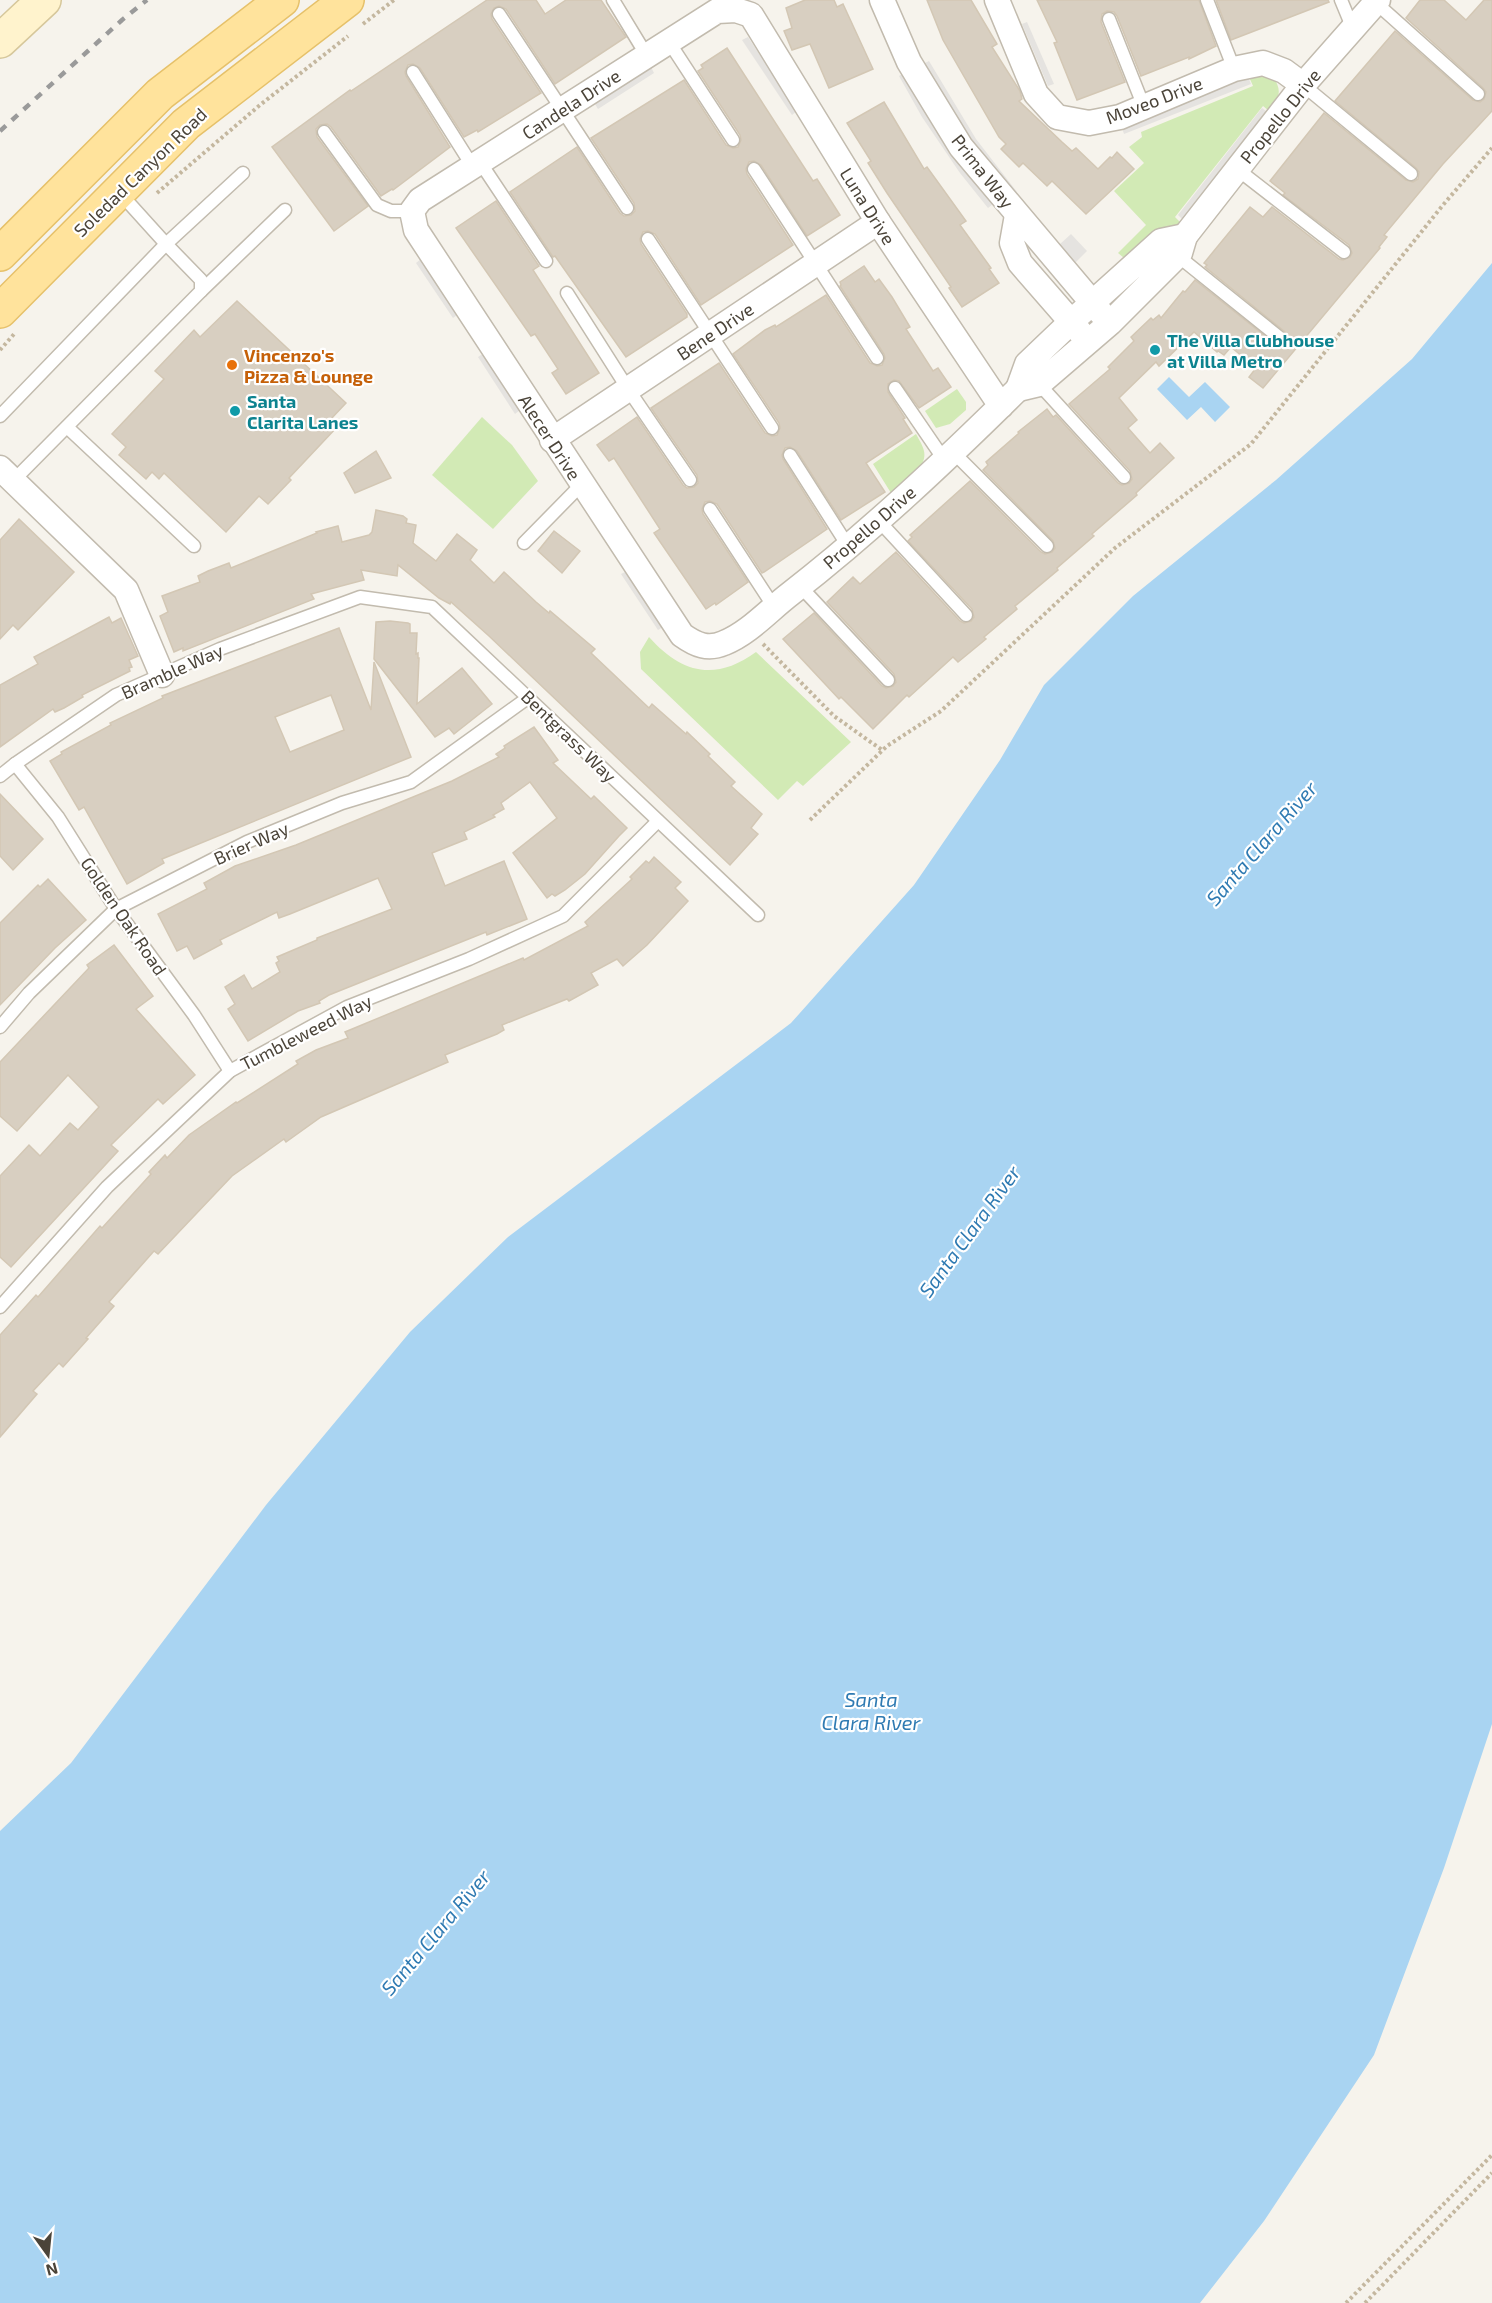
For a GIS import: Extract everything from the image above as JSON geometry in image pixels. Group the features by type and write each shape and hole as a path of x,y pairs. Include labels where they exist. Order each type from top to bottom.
{"main road":[{"path":"0,254 160,94 282,0"},
{"name":"Soledad Canyon Road","path":"8,322 127,202 186,124 352,14"}],"street":[{"path":"3,34 44,0"},
{"name":"Prima Way","path":"882,0 909,62 961,147 1110,323"},
{"name":"Moveo Drive","path":"998,0 1036,94 1057,117 1089,123 1120,117 1234,69 1263,63 1284,71 1303,85"},
{"name":"Propello Drive","path":"707,647 723,643 748,628 879,521 1019,393 1089,342 1110,323 1182,246 1237,169 1303,85 1377,2"},
{"name":"Candela Drive","path":"412,211 420,200 717,11 736,10"},
{"name":"Luna Drive","path":"736,10 751,15 878,222 1019,393"},
{"name":"Alecer Drive","path":"412,211 416,230 581,485 682,635 693,643 707,647"},
{"path":"1017,215 1012,243 1020,263 1089,342"},
{"name":"Bene Drive","path":"552,440 878,222"},
{"name":"Propello Drive","path":"1019,393 1027,364 1091,303 1161,241 1182,246"},
{"path":"7,474 126,590 162,675"}],"lane":[{"path":"613,0 647,56"},
{"path":"1207,0 1234,69"},
{"path":"1341,0 1353,29"},
{"path":"1377,2 1478,94"},
{"path":"499,14 627,208"},
{"path":"1108,19 1144,107"},
{"path":"669,42 733,140"},
{"path":"413,72 546,261"},
{"path":"1303,85 1411,174"},
{"path":"324,132 377,205 391,211 412,211"},
{"path":"754,169 877,358"},
{"path":"1237,169 1344,252"},
{"path":"0,416 166,244 243,173"},
{"path":"127,202 201,279 201,291"},
{"path":"7,474 67,427 201,291 285,210"},
{"path":"648,239 772,428"},
{"path":"1182,246 1280,338"},
{"path":"567,293 690,480"},
{"path":"895,388 949,457 1047,546"},
{"path":"1019,393 1124,477"},
{"path":"67,427 194,546"},
{"path":"790,455 848,546"},
{"path":"524,543 581,485"},
{"path":"710,509 774,607"},
{"path":"879,521 966,615"},
{"path":"800,586 888,680"},
{"name":"Bramble Way","path":"0,776 116,696 220,649 360,597"},
{"name":"Bentgrass Way","path":"360,597 432,607 758,915"},
{"name":"Brier Way","path":"0,1027 29,993 116,909 247,842 342,803 411,782 529,697"},
{"name":"Golden Oak Road","path":"15,764 58,817 116,909 194,1015 230,1071"},
{"name":"Tumbleweed Way","path":"0,1307 107,1187 230,1071 347,1007 469,959 563,916 658,821"}],"path":[{"path":"352,14 394,0"},
{"path":"127,202 260,105 349,35"},
{"path":"810,820 882,750 932,719 1115,548 1251,444 1443,205 1492,148"},
{"path":"0,350 8,322"},
{"path":"748,628 834,716 882,750"},
{"path":"1346,2303 1492,2155"},
{"path":"1365,2303 1492,2173"}],"green space":[{"path":"1257,74 1273,77 1278,86 1277,98 1269,111 1263,106 1175,217 1181,223 1124,258 1118,253 1146,225 1114,191 1144,163 1129,147 1142,137 1141,132 1253,86 1249,77"},
{"path":"957,389 966,402 966,410 950,424 936,428 925,411"},
{"path":"482,417 512,445 538,481 493,529 432,475"},
{"path":"916,434 924,449 924,460 891,493 873,464"},
{"path":"649,637 673,659 699,669 713,670 726,667 756,652 851,742 803,786 797,781 778,800 641,669 640,652"}],"shaded area":[{"path":"1027,22 1054,84 1048,86 1022,24"},
{"path":"748,37 797,111 792,115 742,40"},
{"path":"929,61 976,139 1017,192 1013,196 984,162 923,64"},
{"path":"651,67 654,73 598,109 595,104"},
{"path":"904,73 965,168 993,204 988,208 960,173 922,117 899,76"},
{"path":"1248,77 1251,84 1124,134 1122,128"},
{"path":"1262,108 1267,112 1182,219 1178,215"},
{"path":"1071,234 1087,251 1075,263 1059,245"},
{"path":"421,259 457,315 453,318 416,263"},
{"path":"484,353 520,410 515,414 478,357"},
{"path":"625,572 663,627 658,630 621,574"}],"water":[{"name":"Santa Clara River","path":"1492,263 1492,1724 1444,1868 1374,2055 1264,2221 1200,2303 0,2303 0,1831 71,1763 266,1505 410,1332 508,1237 791,1023 914,885 1000,760 1044,685 1133,596 1276,480 1412,359"},
{"path":"1169,377 1189,397 1205,382 1230,407 1215,422 1201,407 1187,420 1157,389"}],"building":[{"path":"487,0 536,0 545,14 566,0 601,0 626,37 555,84 506,9 499,6 494,8 491,14 492,19 541,93 478,132 477,130 464,137 420,68 413,64 408,65 406,76 450,147 393,190 381,196 331,127 327,124 320,125 316,129 317,137 368,206 334,231 272,147 350,90"},
{"path":"805,0 834,0 837,7 843,4 873,69 829,88 810,44 792,50 784,31 792,28 786,8"},
{"path":"927,0 971,0 997,44 992,47 1020,91 1022,99 1019,101 1072,151 1076,148 1098,169 1117,152 1134,169 1086,214 1052,181 1047,186 1023,163 1019,167 1001,149 1006,144 999,137 943,40"},
{"path":"1037,0 1199,0 1216,46 1189,59 1189,57 1141,76 1117,16 1114,12 1107,11 1102,14 1101,22 1125,82 1077,100 1054,43 1057,42"},
{"path":"1216,0 1328,0 1329,2 1231,40"},
{"path":"1420,0 1444,0 1466,20 1484,0 1492,0 1492,111 1443,164 1384,235 1387,237 1380,248 1263,388 1249,377 1256,368 1231,347 1224,355 1217,352 1194,332 1159,366 1156,362 1119,398 1137,420 1128,428 1150,453 1160,443 1174,458 1136,493 1137,495 1092,534 1094,536 1057,568 1058,570 1015,606 1017,609 984,637 986,639 958,662 953,657 909,697 907,695 873,729 841,697 839,699 783,639 814,613 882,686 886,688 893,686 896,682 894,674 827,602 853,577 860,584 896,552 960,621 964,623 971,621 974,617 972,609 908,541 912,537 910,535 970,481 1041,552 1045,554 1052,552 1055,548 1053,541 983,470 988,465 986,462 1047,409 1053,417 1056,415 1118,483 1122,485 1129,483 1132,479 1130,471 1069,404 1110,369 1108,367 1134,341 1131,337 1151,318 1153,320 1159,315 1161,318 1195,280 1275,344 1279,346 1286,344 1288,339 1285,332 1205,267 1207,265 1204,263 1250,207 1263,217 1272,207 1339,259 1350,257 1352,253 1349,245 1283,195 1285,193 1270,181 1324,113 1406,180 1413,182 1418,179 1419,172 1416,168 1335,101 1395,31 1473,100 1480,102 1484,99 1486,92 1483,88 1406,18"},
{"path":"727,48 813,181 817,179 840,215 807,236 761,165 754,161 749,162 746,169 747,174 793,245 701,305 655,234 648,231 643,232 640,239 641,244 687,317 626,357 555,256 553,257 510,192 577,147 620,213 624,216 631,215 635,211 634,203 591,138 684,80 726,145 733,148 738,147 741,140 740,135 698,71 703,68 701,65"},
{"path":"884,102 924,169 927,167 966,221 960,225 999,283 962,307 868,163 871,161 847,123"},
{"path":"496,201 539,266 533,270 599,373 566,394 552,373 558,369 535,334 531,336 456,228"},
{"path":"864,266 875,282 879,279 892,297 910,327 906,329 933,371 938,368 951,387 919,408 899,381 894,380 888,384 888,392 912,433 866,463 885,492 841,520 797,451 790,447 785,448 783,459 827,529 762,573 717,504 710,501 705,502 702,509 703,514 748,582 716,605 715,603 706,609 654,533 660,529 614,458 609,461 597,445 637,417 683,485 687,488 694,487 698,483 697,475 651,408 719,363 765,433 772,436 777,435 780,428 779,423 733,354 765,330 775,325 776,327 826,295 870,363 877,366 882,365 884,354 840,286 840,282"},
{"name":"Santa Clarita Lanes","path":"237,301 346,403 330,420 337,427 289,478 291,480 268,504 259,496 226,532 164,473 159,479 152,472 146,479 119,455 126,447 112,434 164,379 155,371 194,330 200,337"},
{"path":"376,451 391,478 355,493 344,473"},
{"path":"376,510 403,516 407,519 406,523 416,525 413,543 436,561 457,534 477,550 470,560 494,583 504,572 549,613 550,611 595,649 591,653 649,708 652,704 710,754 708,756 735,782 731,786 762,814 751,828 758,834 730,865 489,636 451,602 450,604 439,598 398,565 397,576 361,570 364,580 311,594 314,599 183,651 183,648 174,652 160,616 168,612 162,596 200,582 198,576 208,571 229,563 231,568 316,532 338,526 342,542 369,535 372,532"},
{"path":"19,519 74,572 18,630 13,625 0,639 0,540"},
{"path":"554,531 580,551 562,573 538,551"},
{"path":"109,617 112,623 121,618 138,656 129,660 132,667 129,668 130,671 82,695 83,697 64,708 55,712 53,709 0,747 0,685 38,664 34,657"},
{"path":"376,622 408,623 410,633 417,633 416,654 418,653 419,658 417,704 462,668 492,704 454,734 449,728 435,737 374,659"},
{"path":"339,628 371,710 374,662 411,757 162,859 164,863 127,884 84,807 79,810 50,761 62,754 61,752 111,725 110,723 163,698 162,696","holes":["331,695 344,730 290,752 275,717"]},
{"path":"534,727 558,760 553,763 591,799 594,796 627,828 585,874 565,890 547,898 513,853 557,818 530,782 501,803 504,809 493,815 495,817 464,832 467,839 432,853 445,886 504,861 527,919 487,935 486,932 329,995 319,1001 320,1003 298,1011 248,1041 228,1009 235,1004 225,987 244,975 252,989 280,972 276,963 279,961 277,957 317,940 317,938 392,909 378,878 279,918 277,912 220,940 222,944 194,959 187,946 177,951 158,914 207,889 204,883 235,866 296,845 452,781 499,757 496,754 505,748 504,746"},
{"path":"0,794 43,839 13,870 0,856"},
{"path":"654,857 681,882 675,888 688,901 647,945 623,966 617,959 591,973 598,985 569,1001 567,999 502,1025 504,1030 497,1034 445,1055 448,1062 321,1117 286,1142 284,1139 232,1176 158,1254 154,1251 109,1302 114,1306 86,1338 88,1339 63,1367 59,1363 33,1391 37,1394 0,1437 0,1335 36,1295 38,1297 100,1226 102,1228 151,1174 149,1172 165,1155 167,1158 189,1135 236,1102 298,1064 296,1061 316,1050 348,1038 345,1032 523,958 524,960 588,926 585,922 632,879 630,877 646,861 649,863"},
{"path":"48,879 86,920 55,948 0,1005 0,923 38,885 40,887"},
{"path":"114,945 153,996 136,1009 195,1075 163,1104 158,1099 111,1145 118,1151 11,1267 0,1257 0,1176 29,1145 40,1156 70,1123 78,1130 99,1107 68,1075 17,1131 0,1116 0,1062 89,968 87,965"}],"railway":[{"path":"0,131 147,0"}],"place":[{"name":"The Villa Clubhouse at Villa Metro","path":"1155,350"},
{"name":"Vincenzo's Pizza & Lounge","path":"232,365"},
{"name":"Santa Clarita Lanes","path":"235,411"}]}
